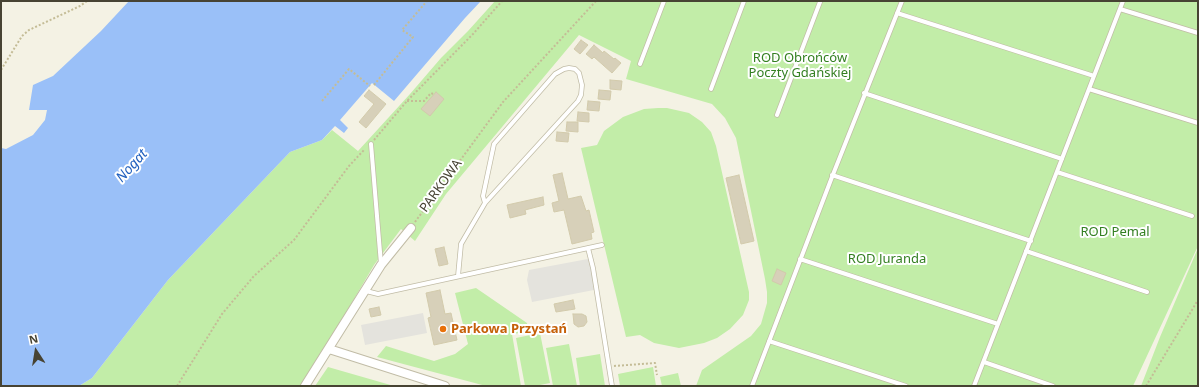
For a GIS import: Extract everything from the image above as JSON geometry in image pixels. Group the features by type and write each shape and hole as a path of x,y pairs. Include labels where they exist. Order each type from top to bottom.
{"street":[{"path":"305,386 381,265 411,228"},
{"path":"329,349 445,386"}],"lane":[{"path":"640,64 664,1"},
{"path":"711,89 744,1"},
{"path":"777,115 819,1"},
{"path":"752,386 832,175 902,1"},
{"path":"974,386 1123,1"},
{"path":"1120,9 1198,33"},
{"path":"897,13 1094,76"},
{"path":"458,276 461,244 485,202 578,101 581,95 582,85 579,73 576,69 564,69 555,74 494,144 483,196 485,202"},
{"path":"1089,89 1198,123"},
{"path":"864,93 1062,159"},
{"path":"371,144 381,265"},
{"path":"1057,172 1192,216"},
{"path":"832,175 1031,241"},
{"path":"366,291 378,294 602,245"},
{"path":"588,248 593,268 612,386"},
{"path":"1026,252 1147,292"},
{"path":"800,259 998,324"},
{"path":"769,341 906,386"},
{"path":"984,362 1053,386"}],"path":[{"path":"1,70 22,36 29,30 80,6 87,1"},
{"path":"374,85 414,37 402,30 427,1"},
{"path":"176,386 222,314 254,276 294,240 349,166 371,144 407,101 502,1"},
{"name":"PARKOWA","path":"411,228 503,102 596,1"},
{"path":"322,101 349,69 370,86"},
{"path":"407,101 424,101 431,93 433,94"},
{"path":"1146,386 1198,300"},
{"path":"609,366 655,363 657,375"}],"green space":[{"path":"495,1 1198,1 1198,246 1133,386 696,386 702,370 751,336 761,324 767,303 765,279 736,138 725,118 712,104 626,79 631,61 579,35 446,194 415,241 401,229 374,265 303,386 79,386 92,378 168,280 290,152 322,140 332,130 358,151 441,58"},
{"path":"667,108 689,113 702,122 711,132 716,146 749,292 749,300 743,315 730,329 717,338 704,343 679,348 654,343 640,335 626,337 581,148 597,145 604,131 623,117 644,109"},
{"path":"1198,248 1198,386 1141,386 1160,337"},
{"path":"476,288 527,323 528,332 512,334 521,386 486,386 377,357 386,346 434,361 455,354 468,344 455,293"},
{"path":"540,333 550,383 525,386 516,338"},
{"path":"569,344 577,386 553,386 546,348"},
{"path":"600,354 605,386 580,386 576,358"},
{"path":"328,367 394,386 315,386"},
{"path":"653,367 656,386 620,386 618,374"},
{"path":"678,373 681,386 662,386 660,377"}],"shaded area":[{"path":"593,258 599,289 532,302 527,280 529,270"},
{"path":"423,313 427,333 365,345 361,325"}],"water":[{"name":"Nogat","path":"129,1 481,1 394,101 372,83 340,120 348,128 344,133 335,126 322,140 290,152 168,280 92,378 79,386 1,386 1,148 6,149 33,135 45,120 47,110 29,110 33,85 53,76 101,31"}],"building":[{"path":"581,40 588,45 580,54 574,49"},
{"path":"594,45 603,53 604,51 621,63 612,73 594,57 592,59 586,54"},
{"path":"610,80 622,81 621,90 610,89"},
{"path":"369,90 386,104 366,128 359,122 374,104 364,96"},
{"path":"599,90 611,91 610,100 598,99"},
{"path":"436,92 444,99 430,116 421,109"},
{"path":"588,101 600,102 599,111 587,110"},
{"path":"578,112 589,113 589,122 577,121"},
{"path":"567,122 578,122 578,132 566,131"},
{"path":"557,132 569,133 568,142 556,141"},
{"path":"562,173 568,199 581,196 586,211 589,210 594,232 591,233 592,239 572,244 564,210 554,212 552,203 559,201 553,175"},
{"path":"739,175 754,241 741,244 726,178"},
{"path":"543,197 544,205 525,210 526,214 510,218 507,205"},
{"path":"444,247 448,264 439,266 435,249"},
{"path":"777,269 786,273 781,285 772,281"},
{"name":"Parkowa Przystań","path":"440,290 445,314 451,313 457,340 434,345 428,318 431,317 426,293"},
{"path":"573,300 575,309 556,312 554,304"},
{"path":"379,307 381,315 371,317 369,309"},
{"path":"573,314 582,314 586,316 587,322 584,326 578,327 574,324"}],"place":[{"name":"Parkowa Przystań","path":"443,329"}],"park label":[{"name":"ROD Obrońców Poczty Gdańskiej","path":"800,66"},
{"name":"ROD Pemal","path":"1115,232"},
{"name":"ROD Juranda","path":"887,259"}]}
